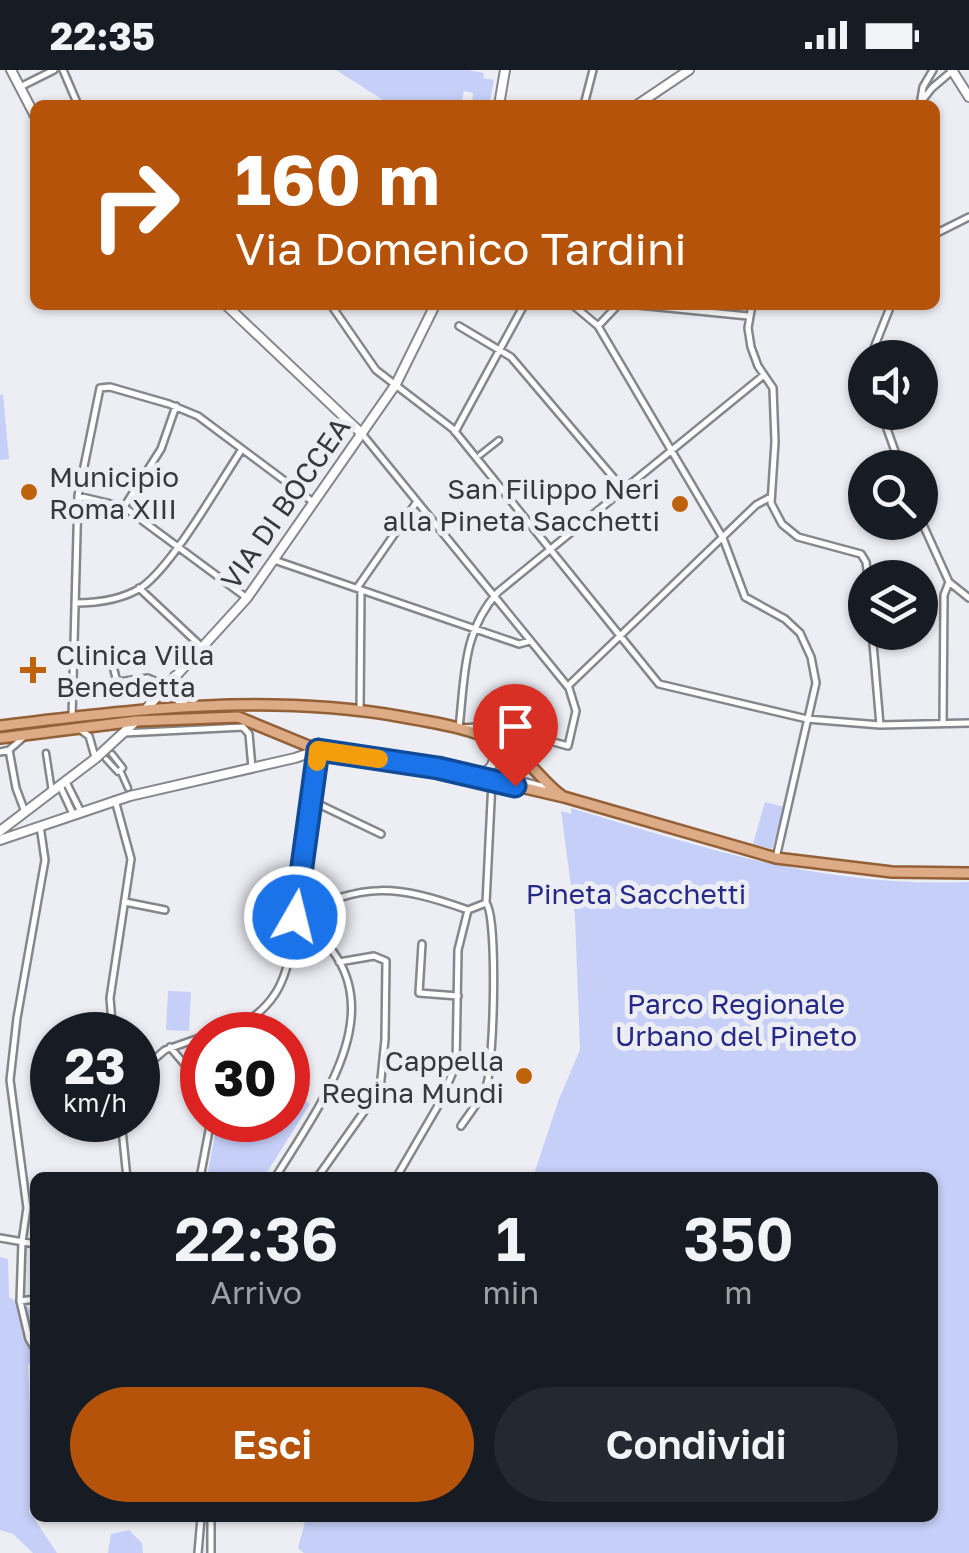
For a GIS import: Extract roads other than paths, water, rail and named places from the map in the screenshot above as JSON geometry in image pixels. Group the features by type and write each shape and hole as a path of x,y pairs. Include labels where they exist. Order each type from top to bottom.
{"main road":[{"path":"0,726 190,708 307,704 360,710 459,728 489,738 519,754 564,798"},
{"path":"136,721 146,710"},
{"path":"0,738 136,721 236,716 318,750 471,776 776,858 892,872 969,873"}],"street":[{"path":"11,70 30,106"},
{"path":"20,87 54,70"},
{"path":"63,70 76,100"},
{"path":"501,100 504,70"},
{"path":"585,100 594,70"},
{"path":"645,100 690,70"},
{"path":"921,100 932,70"},
{"path":"924,100 952,70 969,97"},
{"path":"940,232 969,217"},
{"path":"231,310 361,433 416,503 493,597 530,642 568,686 576,708 568,746 496,726 459,728 472,628 493,597 764,375"},
{"path":"334,310 373,366 456,432 663,686 807,718 880,725 969,723"},
{"name":"VIA DI BOCCEA","path":"146,710 247,598 396,384 433,310"},
{"path":"456,432 521,310"},
{"path":"579,310 598,326 723,538 744,597 785,619 804,640 817,678 776,858"},
{"path":"598,326 613,310"},
{"path":"688,310 748,316"},
{"path":"750,310 750,348 772,382 774,396 769,498 782,524 798,537 861,554 865,560"},
{"path":"877,340 889,310"},
{"path":"459,326 500,348 624,490"},
{"path":"72,717 78,496 98,390 107,386 176,406 203,420 314,502"},
{"path":"124,507 161,449 176,406"},
{"path":"480,455 498,440"},
{"path":"75,603 106,601 140,588 162,566 242,449"},
{"path":"78,496 124,507 247,598"},
{"path":"568,686 756,505 769,498"},
{"path":"360,710 359,589 416,503"},
{"path":"930,540 949,582 969,598"},
{"path":"274,560 518,644 530,642"},
{"path":"943,724 944,595 949,582"},
{"path":"140,588 203,648"},
{"path":"874,650 880,725"},
{"path":"114,670 117,682 148,678 166,686"},
{"path":"175,676 176,700 190,708"},
{"path":"0,831 101,758 136,721"},
{"path":"122,733 243,727 248,734 252,768"},
{"path":"77,728 90,736 101,758 120,770"},
{"path":"0,752 9,750 27,734"},
{"path":"471,776 486,772 494,764 489,738"},
{"path":"9,750 25,812"},
{"path":"0,840 115,800 318,750 286,966 274,995 257,1012"},
{"path":"46,753 52,792"},
{"path":"112,754 123,768 120,770 128,788"},
{"path":"461,1126 488,1080 493,945 492,909 486,902 492,781 499,775 552,788"},
{"path":"63,784 77,813"},
{"path":"111,1012 131,859 115,800"},
{"path":"310,800 382,834"},
{"path":"30,1341 20,1301 26,1206 10,1072 45,860 40,826"},
{"path":"295,917 340,896 384,890 427,894 468,910 486,902"},
{"path":"125,902 165,910"},
{"path":"400,1172 437,1108 456,1064 458,950 468,910"},
{"path":"279,1172 334,1082 346,1054 351,1011 338,962 318,934 295,917"},
{"path":"422,944 419,993 459,996"},
{"path":"321,1172 375,1100 383,1076 386,961 374,956 338,962"},
{"path":"160,1055 180,1045"},
{"path":"170,1048 180,1060"},
{"path":"123,1142 127,1172"},
{"path":"201,1172 207,1142"},
{"path":"0,1238 30,1243"},
{"path":"20,1301 30,1300"},
{"path":"198,1553 201,1522"},
{"path":"210,1553 211,1522"}],"place":[{"name":"Municipio Roma XIII","path":"29,492"},
{"name":"San Filippo Neri alla Pineta Sacchetti","path":"680,504"},
{"name":"Clinica Villa Benedetta","path":"33,670"},
{"name":"Cappella Regina Mundi","path":"524,1076"}],"park label":[{"name":"Pineta Sacchetti","path":"636,893"},
{"name":"Parco Regionale Urbano del Pineto","path":"736,1019"}]}
